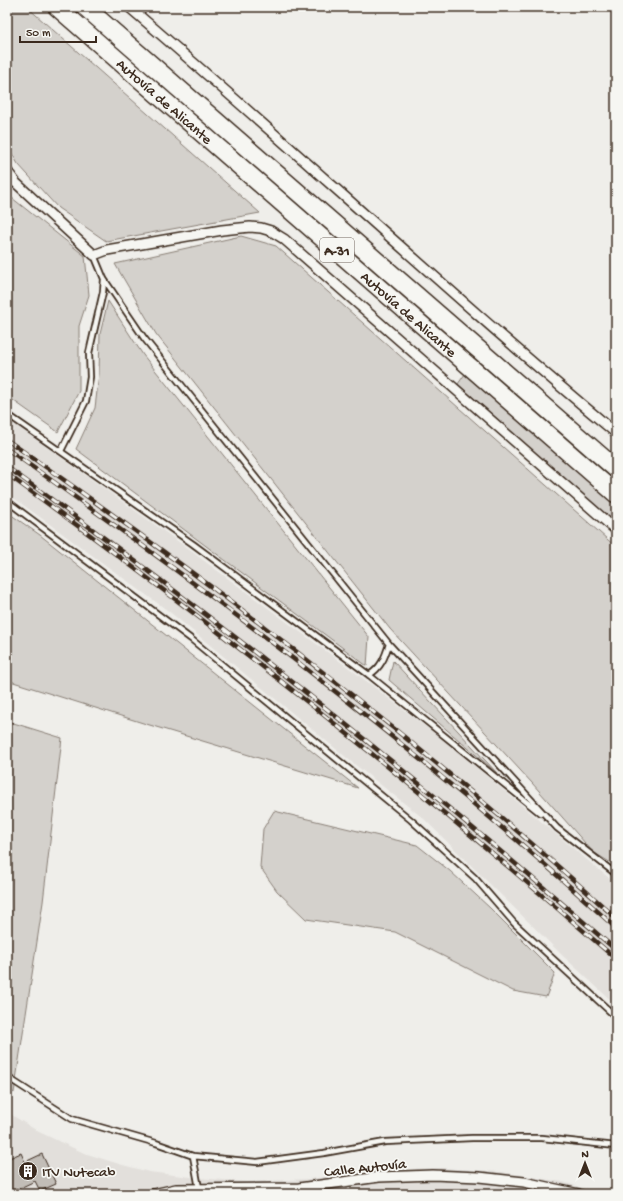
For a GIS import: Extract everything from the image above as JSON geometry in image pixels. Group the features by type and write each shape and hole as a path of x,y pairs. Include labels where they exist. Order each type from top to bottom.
{"highway":[{"name":"Autovía de Alicante","path":"57,7 616,494"},
{"name":"Autovía de Alicante","path":"85,7 616,469"}],"street":[{"path":"129,7 273,132 453,294 616,433"},
{"path":"7,171 16,183 94,255 107,250 222,230 250,227 271,231 284,239 616,530"},
{"name":"Calle Autovía","path":"154,1194 176,1189 199,1188 299,1188 379,1177 433,1175 479,1177 524,1182 579,1194"}],"lane":[{"path":"94,255 104,279 144,338 389,644 554,825"},
{"path":"61,451 86,401 90,377 89,353 103,292 104,279"},
{"path":"7,414 193,544 369,675 616,874"},
{"path":"7,501 191,639 411,820 475,878 514,923 616,1016"},
{"path":"369,675 376,671 384,659 389,644"},
{"path":"7,1077 72,1119 156,1143 193,1156 257,1162 324,1153 385,1142 472,1138 542,1138 616,1146"},
{"path":"193,1156 199,1188"}],"shaded area":[{"path":"7,7 27,7 260,213 106,241 58,208 18,164 7,145"},
{"path":"7,194 85,256 89,295 79,326 79,391 58,432 7,396"},
{"path":"241,236 276,246 616,547 616,866 593,852 532,783 390,629 156,334 115,264"},
{"path":"108,301 143,355 369,637 367,666 76,449 95,408 99,374 100,334"},
{"path":"465,374 616,505 616,524 458,384"},
{"path":"7,419 172,537 357,674 447,743 616,884 616,1005 564,957 423,818 353,763 171,613 7,493"},
{"path":"7,512 40,535 358,788 7,680"},
{"path":"393,661 497,773 389,680"},
{"path":"7,721 62,738 43,902 14,1093 7,1088"},
{"path":"274,811 417,845 450,871 490,908 555,973 546,997 513,991 395,932 306,919 277,891 260,867 263,829"},
{"path":"7,1112 39,1132 84,1153 149,1172 247,1182 308,1179 383,1170 442,1168 502,1172 563,1182 603,1194 7,1194"}],"building":[{"name":"ITV Nutecab","path":"21,1153 25,1162 42,1154 56,1184 40,1191 35,1181 7,1194 7,1159"}],"railway":[{"path":"7,440 165,552 319,669 470,791 616,918"},
{"path":"7,449 165,562 319,679 470,801 616,928"},
{"path":"7,467 163,582 317,701 468,824 616,950"},
{"path":"7,474 163,590 317,709 468,832 616,959"}],"place":[{"name":"ITV Nutecab","path":"28,1171"}]}
